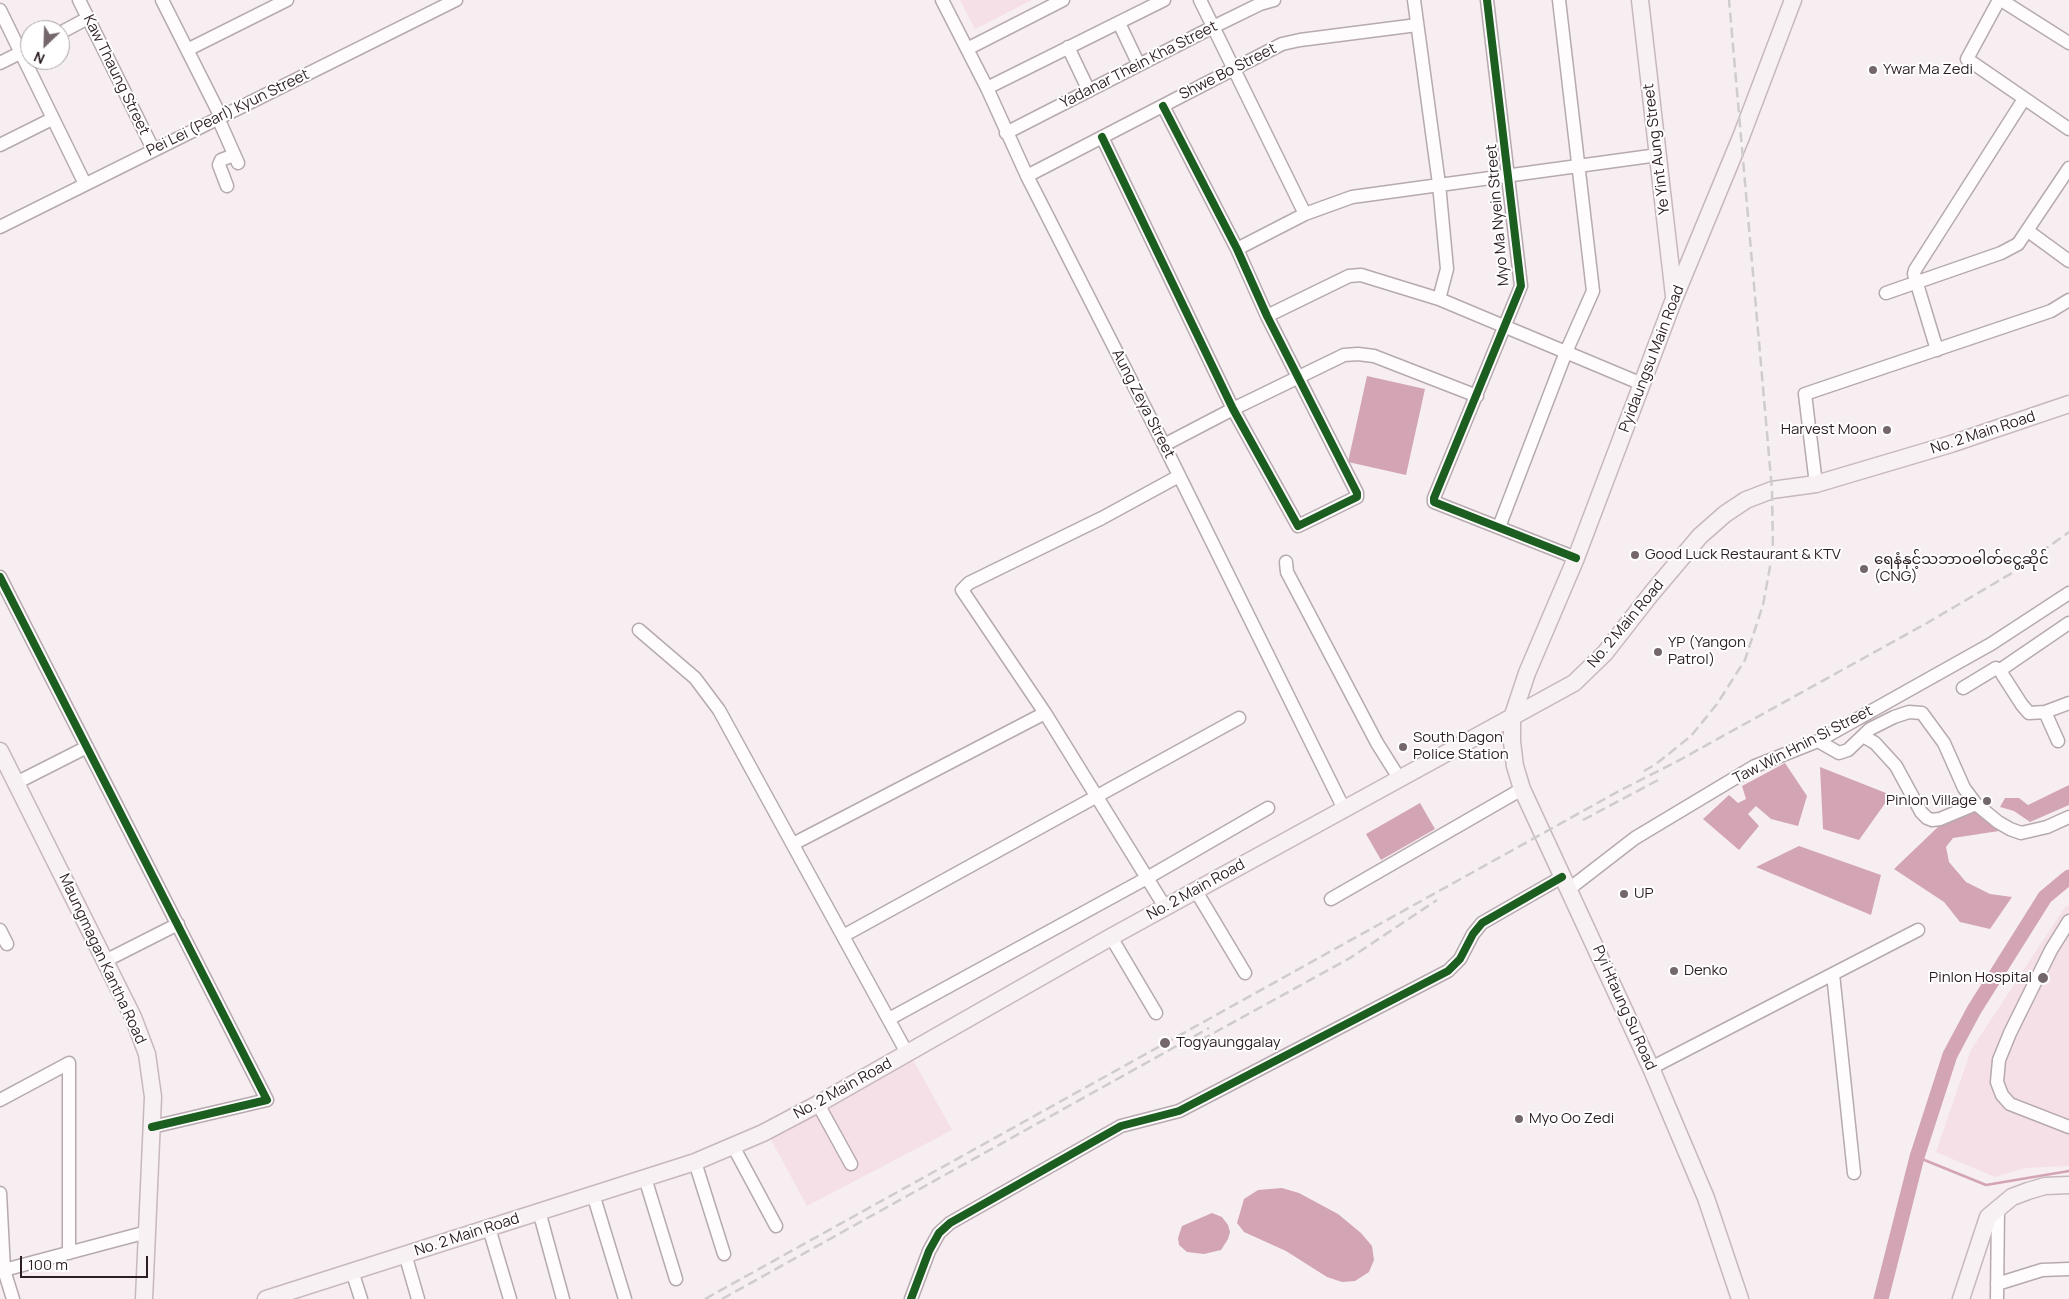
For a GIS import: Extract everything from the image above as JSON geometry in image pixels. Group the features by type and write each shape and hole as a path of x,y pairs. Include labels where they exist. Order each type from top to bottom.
{"main road":[{"name":"Ye Yint Aung Street","path":"1640,0 1674,299"},
{"name":"Pyidaungsu Main Road","path":"1512,718 1527,673 1576,558 1674,299 1744,128 1793,0"},
{"name":"No. 2 Main Road","path":"266,1299 300,1294 352,1271 695,1162 763,1133 818,1104 1165,907 1556,693 1580,677 1605,652 1650,594 1700,536 1724,514 1746,500 1772,490 1816,484 1951,444 2069,404"},
{"path":"1527,673 1537,690 1543,693 1556,693"},
{"name":"Pyi Htaung Su Road","path":"1512,718 1515,766 1522,789 1651,1068 1706,1198 1740,1299"},
{"name":"Maungmagan Kantha Road","path":"0,751 133,1018 147,1054 153,1096 144,1299"},
{"path":"1960,1299 1988,1217 2012,1198 2028,1191 2045,1186 2069,1185"}],"street":[{"name":"Kaw Thaung Street","path":"79,0 153,150"},
{"path":"162,0 220,117 236,159 222,160 219,165 227,186"},
{"path":"187,50 287,0"},
{"name":"Pei Lei (Pearl) Kyun Street","path":"0,226 220,117 431,5 456,0"},
{"name":"Aung Zeya Street","path":"942,0 987,88 1027,176 1164,445 1344,809"},
{"path":"967,49 1063,0"},
{"path":"987,88 1164,0"},
{"path":"1200,0 1305,214"},
{"name":"Yadanar Thein Kha Street","path":"1006,133 1259,2 1274,0"},
{"path":"1414,0 1439,184 1447,269 1439,299"},
{"name":"Myo Ma Nyein Street","path":"1487,0 1521,286 1434,502 1499,527"},
{"path":"1559,0 1594,284 1593,291 1566,352 1499,527 1576,558"},
{"path":"2069,43 2000,0 1967,59 2069,129"},
{"path":"0,10 20,42"},
{"path":"70,27 88,18"},
{"path":"1119,23 1139,65"},
{"name":"Shwe Bo Street","path":"1027,176 1282,44 1417,25"},
{"path":"1068,48 1089,91"},
{"path":"0,63 20,53"},
{"path":"33,70 52,119 84,184"},
{"path":"1937,350 1916,283 1915,270 2024,98"},
{"path":"1102,138 1233,409 1298,526 1357,497 1357,493 1266,316 1238,250 1163,106"},
{"path":"0,145 52,119"},
{"path":"1238,250 1305,214 1352,197 1658,155"},
{"path":"1886,293 2001,254 2018,244 2069,168"},
{"path":"2028,231 2069,260"},
{"path":"1266,316 1354,275 1361,275 1439,299 1642,384"},
{"path":"1816,484 1805,394 2051,311 2069,300"},
{"path":"1164,445 1298,376 1344,355 1374,356 1477,396"},
{"path":"1165,907 1045,713 962,590 964,586 1102,518 1179,476"},
{"path":"1286,562 1287,572 1377,744 1399,778"},
{"path":"0,576 267,1100 152,1127"},
{"name":"Taw Win Hnin Si Street","path":"911,1299 929,1251 939,1233 950,1223 1121,1126 1179,1111 1448,971 1460,958 1473,934 1482,923 1565,883 1643,833 1756,766 1818,741 1991,644 2069,593"},
{"path":"2002,671 2069,623"},
{"path":"639,630 695,678 719,710 907,1053"},
{"path":"1963,688 1996,668 2002,671 2008,684 2029,713 2045,712 2069,703"},
{"path":"1818,741 1838,753 1848,750 1863,736 1894,717 1909,712 1922,713 1944,743 1964,788 1976,804 1998,822 2021,833 2047,827 2069,817"},
{"path":"2045,712 2058,741"},
{"path":"792,844 1045,713"},
{"path":"843,936 1098,798 1239,718"},
{"path":"1863,736 1880,748 1896,766 1926,818 1932,820 1940,819 1976,804"},
{"path":"16,783 87,747"},
{"path":"1331,898 1522,789"},
{"path":"889,1019 1147,878 1268,808"},
{"path":"1196,891 1245,973"},
{"path":"2069,921 2051,950 2010,1033 1999,1060 1997,1082 2002,1095 2010,1104 2069,1127"},
{"path":"105,961 178,924"},
{"path":"0,930 7,944"},
{"path":"1651,1068 1918,930"},
{"path":"1111,937 1156,1013"},
{"path":"1833,974 1854,1174"},
{"path":"0,1100 69,1063 69,1253"},
{"path":"818,1104 851,1164"},
{"path":"733,1146 776,1226"},
{"path":"695,1162 724,1254"},
{"path":"644,1178 676,1280"},
{"path":"0,1193 4,1270 13,1299"},
{"path":"593,1194 625,1299"},
{"path":"1997,1299 1998,1208"},
{"path":"539,1212 564,1299"},
{"path":"489,1228 510,1299"},
{"path":"4,1270 147,1232"},
{"path":"405,1254 418,1299"},
{"path":"1997,1284 2042,1270 2069,1268"},
{"path":"352,1271 361,1299"}],"shaded area":[{"path":"960,0 1032,0 975,29"},
{"path":"1367,376 1425,389 1406,475 1348,462"},
{"path":"1785,763 1807,796 1798,826 1771,819 1756,806 1748,814 1759,826 1739,850 1703,819 1729,795 1738,803 1746,799 1742,786"},
{"path":"1820,767 1891,795 1859,840 1823,829"},
{"path":"2069,785 2069,805 2030,822 2014,811 2000,807 2005,798 2019,798 2028,805"},
{"path":"1420,803 1435,829 1381,860 1366,834"},
{"path":"1979,810 1999,831 1953,838 1946,847 1949,862 1966,882 1990,894 2012,897 1990,929 1960,922 1944,902 1894,869 1939,826"},
{"path":"1799,846 1881,875 1871,915 1756,867"},
{"name":"Pinlon Hospital","path":"2069,905 2069,1166 2025,1168 1995,1177 1936,1152 1971,1050 2065,907"},
{"path":"912,1058 952,1130 807,1206 770,1138"},
{"path":"1282,1188 1299,1193 1338,1214 1361,1233 1372,1246 1374,1260 1369,1272 1355,1281 1342,1282 1327,1277 1286,1251 1244,1232 1237,1223 1244,1199 1258,1190"},
{"path":"1212,1213 1222,1217 1228,1225 1230,1232 1221,1250 1204,1254 1187,1252 1179,1245 1178,1238 1182,1226"}],"waterway":[{"path":"1881,1299 1917,1157 1950,1055 1974,1010 2045,897 2069,877"},
{"path":"1917,1157 1986,1185 2069,1171"}],"railway":[{"path":"1644,771 1656,764 1691,736 1717,704 1745,660 1763,605 1773,550 1772,490 1729,0"},
{"path":"705,1299 1619,791 1676,762 1927,623 2012,573 2069,532"},
{"path":"1583,820 1660,779"},
{"path":"1201,1040 1350,958 1437,900"},
{"path":"722,1299 1209,1028"}],"cycle path":[{"path":"1487,0 1521,286 1434,502 1576,558"},
{"path":"1102,137 1233,409 1298,526 1357,497 1357,493 1267,316 1237,249 1163,106"},
{"path":"0,577 267,1100 152,1127"},
{"path":"911,1299 929,1251 939,1233 950,1223 1121,1126 1179,1111 1448,971 1460,959 1473,934 1482,923 1562,877"}],"place":[{"name":"Ywar Ma Zedi","path":"1873,70"},
{"name":"Harvest Moon","path":"1887,430"},
{"name":"Good Luck Restaurant & KTV","path":"1635,555"},
{"name":"ရေနံနှင့်သဘာဝဓါတ်ငွေ့ဆိုင် (CNG)","path":"1864,569"},
{"name":"YP (Yangon Patrol)","path":"1658,652"},
{"name":"South Dagon Police Station","path":"1403,747"},
{"name":"Pinlon Village","path":"1987,801"},
{"name":"UP","path":"1624,894"},
{"name":"Denko","path":"1674,971"},
{"name":"Pinlon Hospital","path":"2043,978"},
{"name":"Togyaunggalay","path":"1165,1043"},
{"name":"Myo Oo Zedi","path":"1519,1119"}]}
